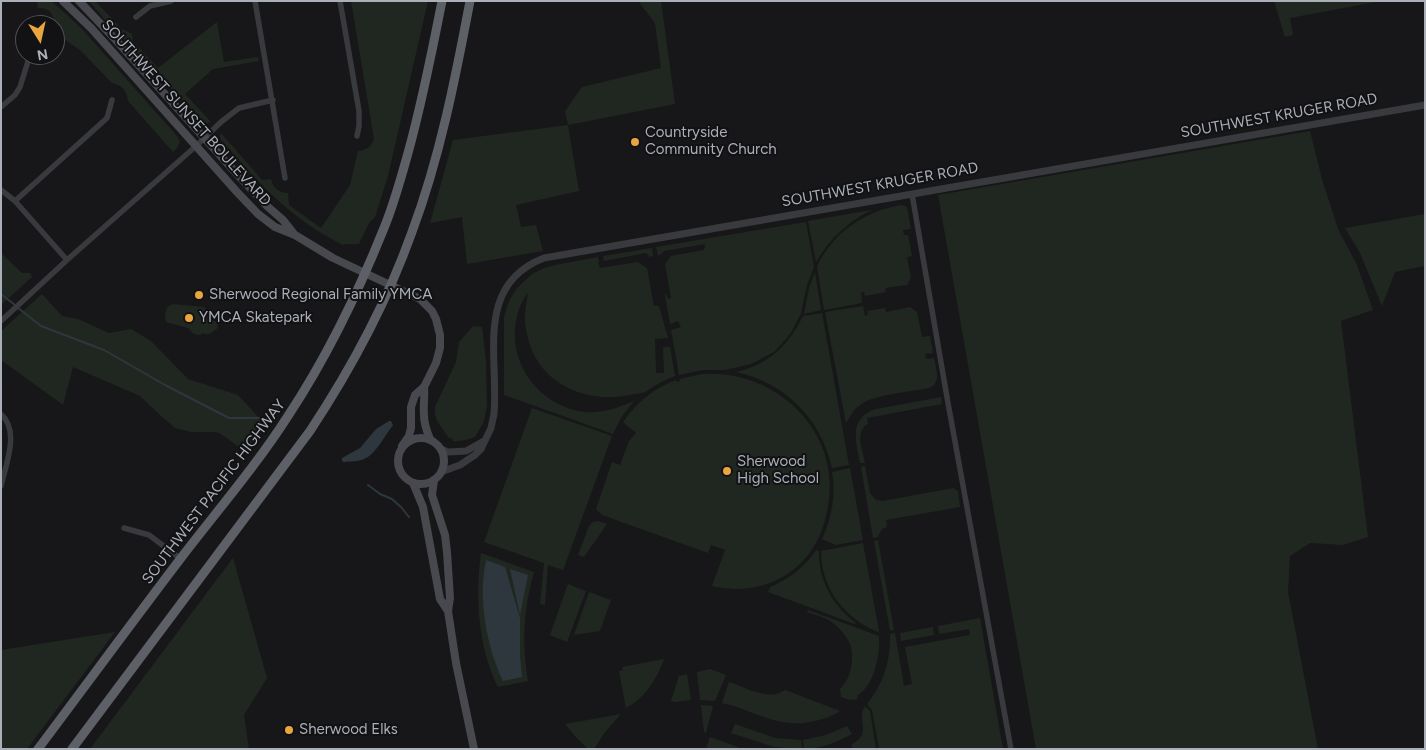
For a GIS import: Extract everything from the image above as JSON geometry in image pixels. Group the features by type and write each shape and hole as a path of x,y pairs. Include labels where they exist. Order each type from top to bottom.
{"highway":[{"name":"SOUTHWEST PACIFIC HIGHWAY","path":"38,749 181,558 239,485 288,417 333,339 365,273 385,226 401,180 424,90 442,1"},
{"path":"72,749 310,431 373,321 412,234 439,149 454,86 470,1"}],"main road":[{"name":"SOUTHWEST SUNSET BOULEVARD","path":"63,1 96,34 258,214 275,227 333,258 420,299 432,311 440,335 440,348 436,363 424,387 414,395 411,407 411,428 402,446"},
{"name":"SOUTHWEST SUNSET BOULEVARD","path":"79,1 267,206 283,220 295,236"},
{"path":"424,387 424,418 430,439"},
{"path":"423,437 430,439 441,449 444,457 444,465 441,472 434,480 428,483 420,484 408,481 400,474 398,466 397,458 402,446 415,438 423,437"},
{"path":"434,480 432,495 447,552 450,598 448,611 456,664 474,749"},
{"path":"413,483 423,507 440,599 448,611"}],"street":[{"path":"136,17 150,6 171,1"},
{"path":"255,1 286,178"},
{"path":"340,1 358,111 359,126 357,136"},
{"path":"1,107 15,96 27,65"},
{"path":"15,201 107,118 112,100"},
{"path":"1,321 221,122 239,108 273,100"},
{"name":"SOUTHWEST KRUGER ROAD","path":"441,472 460,465 475,455 481,449 491,428 494,409 494,328 496,310 502,294 509,283 520,271 540,259 1425,105"},
{"path":"1,190 15,201 67,260"},
{"path":"912,194 1011,749"},
{"path":"1,414 10,424 11,436 1,486"},
{"path":"441,449 448,452 466,451 484,441"},
{"path":"124,528 148,535 181,558"}],"shaded area":[{"path":"35,1 51,1 83,30 177,136 180,142 173,152 128,101 123,89 119,85 112,83 80,50 65,40 65,15 52,15 43,8 38,8"},
{"path":"89,1 95,1 123,30 132,34 133,41 158,68 217,22 224,62 258,57 259,61 213,69 185,94 211,122 205,124"},
{"path":"351,1 428,1 388,176 375,217 369,223 359,244 343,245 324,235 291,212 263,186 221,140 220,136 221,133 262,180 271,179 277,189 288,193 289,205 321,228 350,185 358,151 368,148 374,139"},
{"path":"638,1 661,1 675,104 568,125 565,111 582,87 661,68 655,23"},
{"path":"1274,1 1381,1 1290,18 1293,35 1285,37"},
{"path":"568,125 579,191 516,205 521,227 536,225 543,251 467,264 462,217 430,223 453,140"},
{"path":"1310,131 1322,179 1338,229 1357,265 1373,310 1341,321 1368,537 1343,545 1310,543 1290,556 1288,592 1318,749 1036,749 938,195"},
{"path":"901,205 907,207 911,229 903,230 904,235 908,235 912,256 907,257 911,278 907,285 885,288 886,292 865,296 864,292 861,293 862,303 824,310 817,266 832,243 851,225 862,218 887,208"},
{"path":"872,210 840,232 816,262 808,221"},
{"path":"1425,214 1425,266 1395,272 1382,306 1360,253 1345,228"},
{"path":"806,222 814,267 807,285 801,313 786,339 774,352 751,364 725,370 703,370 679,375 671,330 681,327 678,321 670,324 665,295 668,299 671,298 665,264 671,256 704,250 705,244 664,251 660,255 658,255 656,247"},
{"path":"652,248 653,256 650,257 646,253 604,261 603,256"},
{"path":"1,253 22,273 30,273 32,277 1,305"},
{"path":"598,257 600,268 638,262 647,268 654,306 659,306 668,338 655,339 656,373 664,373 663,347 670,347 675,376 645,392 618,397 602,397 571,389 545,371 536,358 525,326 528,293 518,313 515,337 517,353 531,381 542,393 555,402 585,412 598,412 610,410 634,401 622,416 613,434 504,395 504,317 509,301 517,288 532,274 544,268"},
{"path":"815,272 821,310 804,314 809,288"},
{"path":"42,294 62,316 78,319 109,333 131,329 151,341 188,379 238,395 261,420 273,402 280,407 253,445 244,449 216,432 191,432 175,428 140,396 73,367 63,405 1,360 1,331"},
{"name":"YMCA Skatepark","path":"173,304 204,307 214,317 218,328 209,334 202,333 198,335 188,328 166,322 167,307"},
{"path":"863,306 865,316 868,315 867,311 885,308 886,312 910,307 917,312 922,337 930,336 933,353 925,354 926,359 934,358 937,379 936,383 929,388 866,401 855,409 846,423 825,312"},
{"path":"822,313 849,465 832,468 827,450 819,434 799,406 771,385 754,377 736,372 768,359 784,345 803,316"},
{"path":"473,326 482,327 486,362 487,406 484,421 475,437 462,441 453,441 437,421 435,407 456,362 459,342"},
{"path":"702,374 731,376 758,383 782,397 802,415 818,437 827,463 830,491 825,520 815,544 806,558 793,570 777,580 759,586 731,589 712,586 725,550 711,545 708,553 602,515 596,509 612,462 620,465 629,441 636,433 623,422 628,415 640,402 660,388 676,380 676,382 680,381 680,379"},
{"path":"941,397 942,404 867,418 868,424 861,431 860,436 865,463 860,463 856,431 861,418 867,413 876,409"},
{"path":"532,408 612,436 563,570 548,565 545,605 540,604 544,563 484,542"},
{"path":"389,421 393,425 372,454 359,461 342,461 342,458 360,448 376,429"},
{"path":"865,466 870,493 876,500 883,501 953,488 958,491 960,507 886,520 887,527 882,529 878,537 873,538 861,467"},
{"path":"850,468 863,540 836,545 822,539 832,506 834,489 832,472"},
{"path":"598,521 607,524 584,557 578,555 589,526 593,522"},
{"path":"878,540 894,630 890,631 874,541"},
{"path":"863,543 878,632 855,619 845,610 830,589 822,565 821,551"},
{"path":"816,550 819,551 821,572 828,592 840,609 855,624 768,592 770,587 802,567"},
{"path":"481,553 534,572 526,613 524,639 528,681 498,687 491,672 482,639 478,604"},
{"path":"233,558 267,678 244,715 249,749 90,749"},
{"path":"486,560 505,567 520,618 522,677 503,681 492,652 483,606"},
{"path":"510,569 528,575 520,615"},
{"path":"568,584 586,591 567,642 550,635"},
{"path":"589,592 611,600 600,631 574,635"},
{"path":"808,610 879,636 879,652 875,669 868,684 857,696 858,699 850,700 841,697 840,689 847,680 852,662 849,641 833,623 807,612"},
{"path":"980,618 1003,749 879,749 872,710 867,704 885,672 889,654 890,634 895,633 904,686 912,684 905,647 970,635 969,629 939,634 938,626"},
{"path":"933,627 934,635 901,641 900,633"},
{"path":"115,632 27,749 1,749 1,650"},
{"path":"664,659 650,687 639,699 626,708 619,671 623,670 622,667"},
{"path":"710,669 726,675 715,701 700,700 697,672"},
{"path":"687,674 691,700 671,701 679,676"},
{"path":"729,682 764,694 772,695 785,690 840,711 815,721 790,723 778,721 722,703"},
{"path":"701,705 713,706 706,733 704,732"},
{"path":"865,706 870,711 876,749 853,749 851,745 858,740 863,731 862,712"},
{"path":"621,714 605,732 594,749 588,749 565,724"},
{"path":"735,724 775,738 801,740 802,749 774,747 731,733"},
{"path":"847,726 852,734 841,740 817,748 804,749 803,740 826,735"},
{"path":"710,737 743,749 706,749"}],"waterway":[{"path":"1,294 15,305"},
{"path":"18,308 41,326 104,350 165,385 229,418 270,418"},
{"path":"368,485 380,494 392,499 409,517"}],"place":[{"name":"Countryside Community Church","path":"635,142"},
{"name":"Sherwood Regional Family YMCA","path":"199,295"},
{"name":"YMCA Skatepark","path":"189,318"},
{"name":"Sherwood High School","path":"727,471"},
{"name":"Sherwood Elks","path":"289,730"}]}
